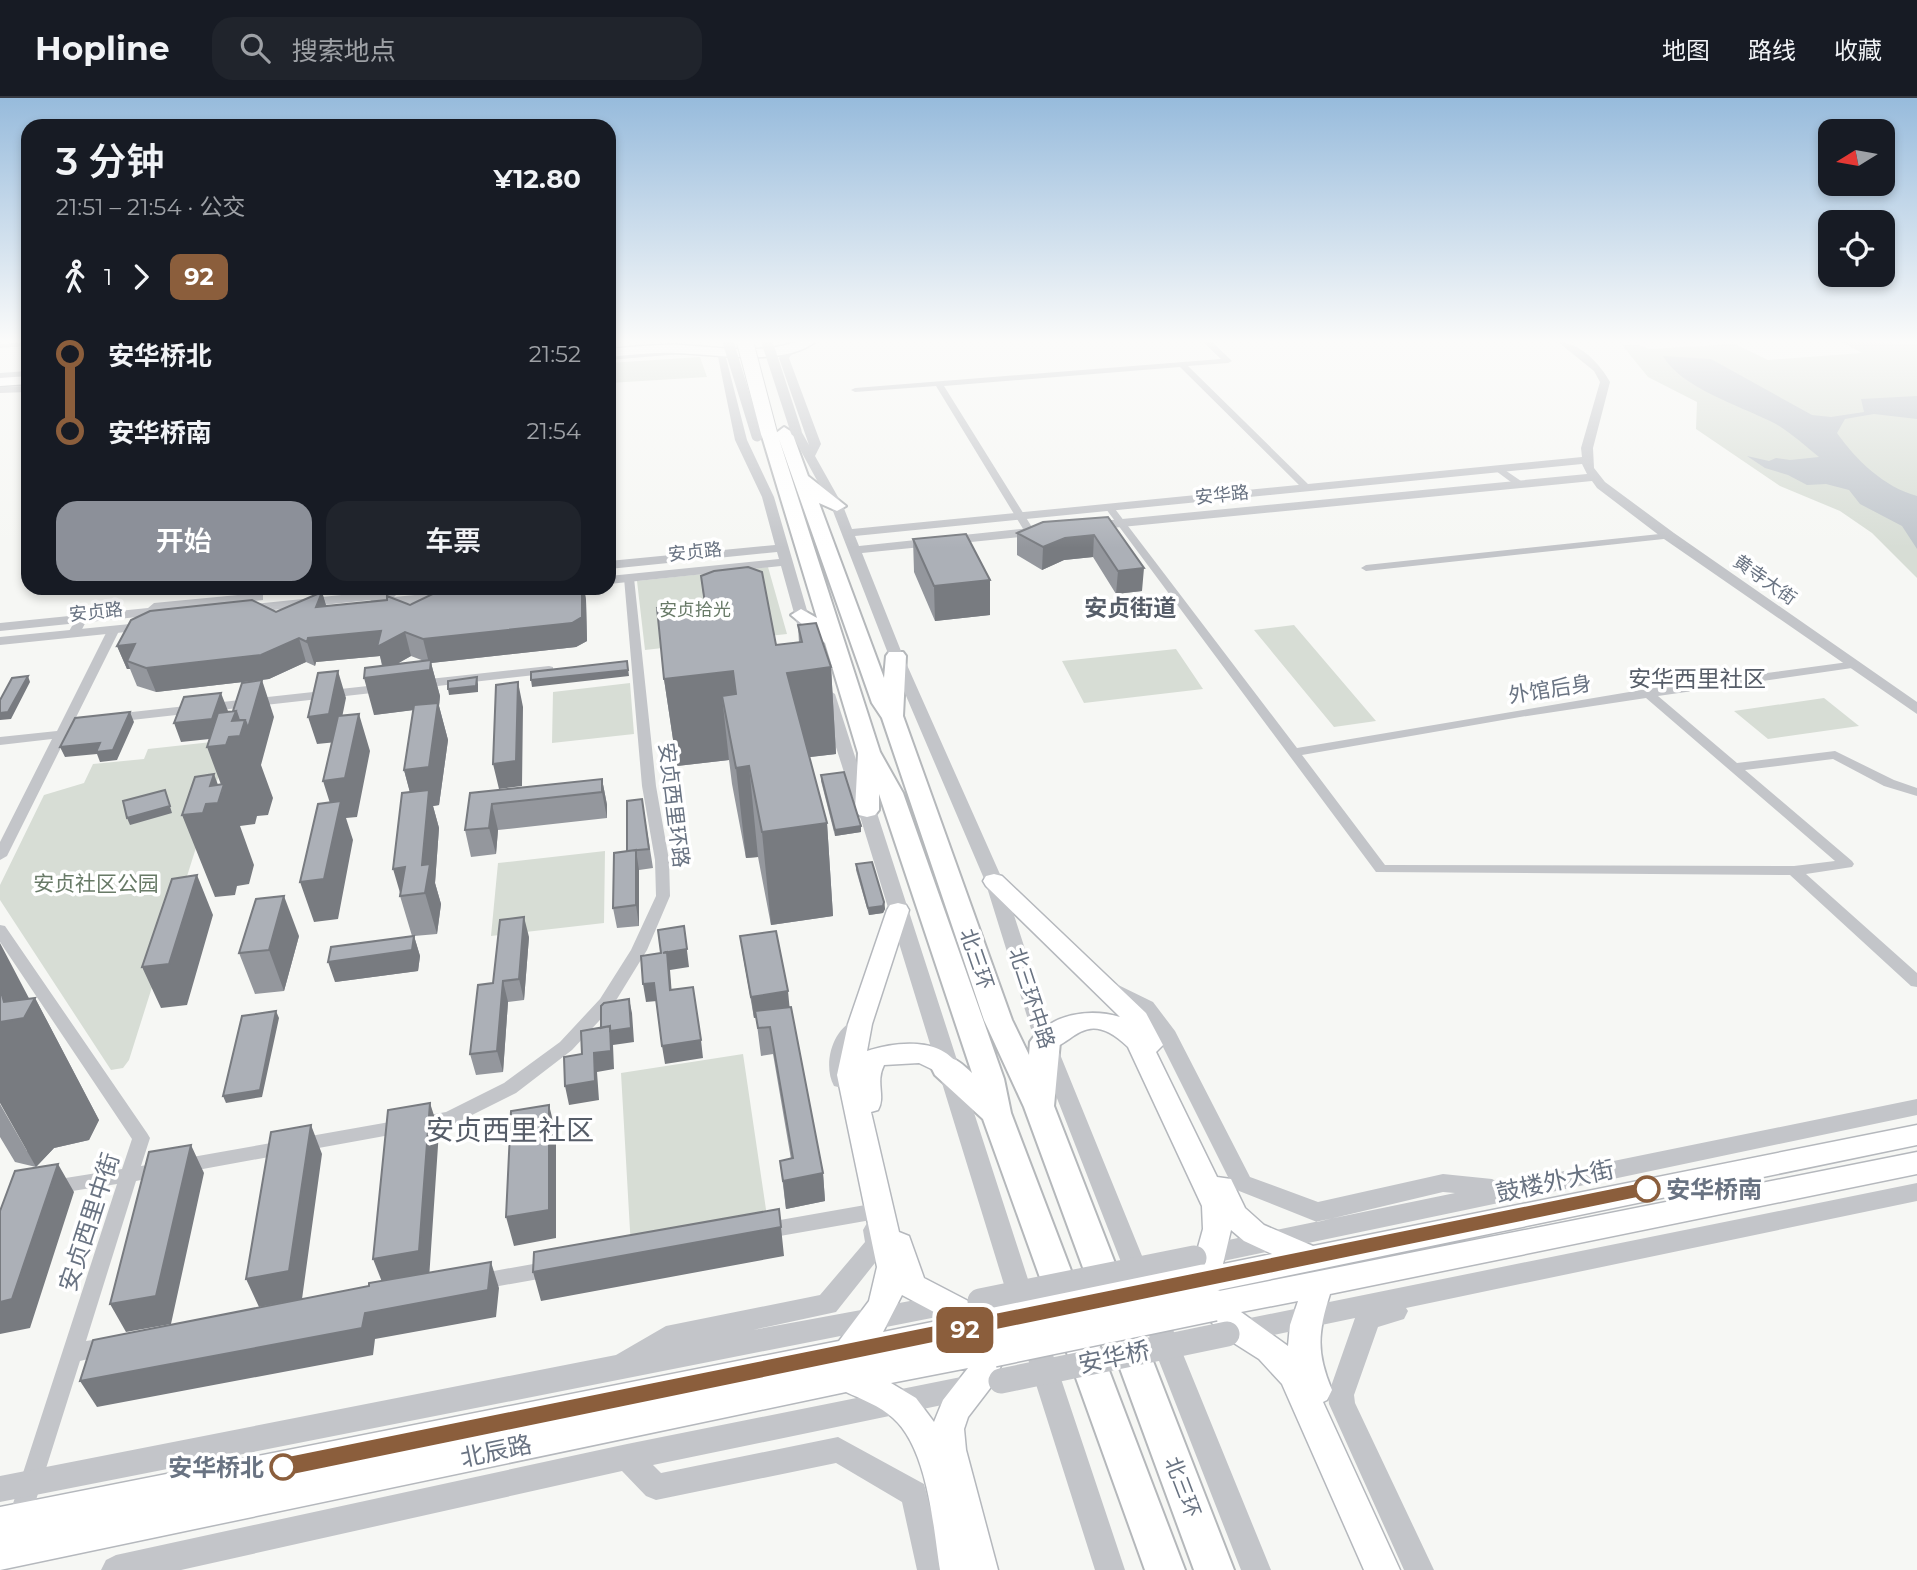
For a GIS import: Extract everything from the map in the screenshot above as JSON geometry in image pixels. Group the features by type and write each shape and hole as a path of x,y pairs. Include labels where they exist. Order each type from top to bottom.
{"highway":[{"name":"北三环","path":"769,411 777,433 803,478 883,703 893,719 998,1020 1039,1107 1214,1570"},
{"name":"北三环","path":"772,411 777,433 778,465 869,752 891,793 989,1079 996,1113 1165,1570"},
{"path":"768,497 772,473 778,465"},
{"path":"803,478 825,500 837,506"},
{"path":"801,615 836,643"},
{"path":"893,719 896,656"},
{"path":"867,810 869,752"},
{"path":"1039,1107 1045,1042"},
{"path":"946,1067 996,1113"}],"main road":[{"path":"994,881 1137,1019 1235,1216 1254,1233 1273,1241 1315,1271 1308,1318 1302,1328 1302,1350 1307,1371 1398,1570"},
{"path":"898,910 860,1024 850,1075 892,1267 890,1289 879,1317 848,1366 920,1423 933,1454 958,1570"},
{"path":"1045,1042 1064,1026 1098,1020 1128,1031 1138,1042 1211,1193 1218,1215 1214,1294 1294,1374 1382,1570"},
{"path":"946,1067 931,1055 893,1052 874,1058 864,1077 902,1256 912,1286 947,1305 986,1349 954,1410 948,1429 950,1450 980,1570"},
{"name":"鼓楼外大街","path":"1214,1294 1917,1135"},
{"name":"鼓楼外大街","path":"1315,1271 1917,1163"},
{"name":"安华桥","path":"986,1349 1214,1294"},
{"name":"北辰路","path":"9,1522 848,1366 986,1349"},
{"name":"北辰路","path":"0,1554 848,1366"}],"street":[{"path":"734,411 741,440 750,453 757,478 768,497 810,643"},
{"path":"765,411 777,433"},
{"path":"757,478 760,454 777,433 775,411"},
{"path":"804,411 816,444 812,459"},
{"path":"954,411 1030,532"},
{"path":"1228,411 1307,488"},
{"path":"1594,477 1588,468 1587,448 1597,411"},
{"name":"北三环中路","path":"777,433 812,459 837,506 896,656 994,881 1045,1042 1256,1570"},
{"name":"安华路","path":"848,533 1587,460"},
{"path":"1499,469 1518,483"},
{"name":"安华路","path":"1082,527 1594,477"},
{"name":"黄寺大街","path":"1594,477 1623,503 1668,536 1917,709"},
{"path":"1109,507 1381,869 1794,871 1847,864 1647,693"},
{"path":"854,550 1056,529"},
{"path":"1366,568 1668,536"},
{"name":"安贞路","path":"616,570 783,551"},
{"name":"安贞路","path":"616,563 783,551"},
{"name":"安贞路","path":"616,579 707,570 783,551"},
{"path":"707,570 747,556"},
{"name":"安贞路","path":"616,563 747,556"},
{"name":"安贞西里环路","path":"39,1189 450,1118 510,1088 566,1045 606,1003 639,950 663,896 662,860 631,661 629,578"},
{"name":"安贞路","path":"0,634 288,595"},
{"name":"安贞路","path":"223,603 314,595"},
{"name":"安贞路","path":"0,625 80,623 378,595"},
{"path":"269,606 245,616 454,595"},
{"name":"安贞路","path":"0,641 80,623 114,629 169,624"},
{"path":"0,856 70,726 114,629"},
{"name":"外馆后身","path":"1295,752 1647,693 1852,664"},
{"path":"94,720 558,669"},
{"path":"822,679 858,791 867,810 946,1067 1110,1570"},
{"path":"0,741 70,726"},
{"path":"1732,768 1835,755 1889,783 1917,792"},
{"path":"1794,871 1917,982"},
{"name":"安贞西里中街","path":"0,930 142,1138 31,1483 9,1522"},
{"path":"1094,979 1146,1007 1168,1036 1242,1182 1317,1212 1443,1183 1509,1190"},
{"path":"616,1367 666,1337 828,1304 878,1244 842,1085 840,1050 860,1024"},
{"name":"鼓楼外大街","path":"1214,1294 1273,1241 1917,1107"},
{"path":"986,1349 1214,1294 1308,1318 1917,1192"},
{"path":"747,1234 871,1212"},
{"path":"1419,1570 1342,1404 1342,1388 1365,1324 1378,1315 1520,1285 1555,1265"},
{"path":"458,1285 568,1266"},
{"path":"0,1489 616,1367 947,1305"},
{"path":"73,1353 128,1343"},
{"name":"北辰路","path":"116,1570 626,1457 895,1402 986,1349"},
{"path":"626,1457 656,1487 838,1450 914,1494 933,1570"}],"green space":[{"path":"1697,411 1917,411 1917,578 1872,533 1840,511 1780,486 1696,429"},
{"name":"安贞拾光","path":"768,567 787,634 645,650 637,581"},
{"path":"1294,625 1376,721 1334,727 1254,630"},
{"path":"1176,649 1203,689 1084,703 1062,661"},
{"path":"630,683 634,734 552,743 553,692"},
{"path":"1824,698 1859,726 1768,739 1734,711"},
{"name":"安贞社区公园","path":"230,740 129,1060 123,1068 111,1070 0,900 0,885 44,795 84,783 93,764 144,759 148,749"},
{"path":"605,851 604,923 491,936 498,863"},
{"path":"743,1054 768,1223 631,1248 621,1073"}],"shaded area":[{"path":"1748,411 1804,411 1812,415 1831,417 1864,411 1917,411 1917,419 1874,414 1845,419 1837,433 1853,453 1882,479 1917,496 1917,549 1902,526 1860,504 1849,490 1826,484 1807,485 1788,475 1765,468 1747,456 1769,461 1776,458 1790,460 1819,457 1776,424"}],"building":[{"path":"1108,517 1144,568 1118,571 1094,535 1065,538 1043,547 1017,533 1043,522"},
{"path":"966,534 990,580 934,586 913,539"},
{"path":"748,567 762,572 776,645 802,642 798,625 816,623 831,667 787,673 827,823 762,832 749,766 736,768 722,696 736,694 733,671 664,679 657,608 705,603 701,576 714,571"},
{"path":"315,595 321,595 316,607 387,600 387,596 410,605 431,595 582,595 582,617 572,623 423,639 405,632 377,647 381,631 308,638 307,642 299,638 261,655 146,668 127,661 135,644 117,646 131,620 150,611 252,600 276,612"},
{"path":"431,660 430,670 364,678 365,668"},
{"path":"627,661 628,670 531,680 531,672"},
{"path":"338,671 329,714 308,717 318,673"},
{"path":"28,676 8,712 0,713 0,700 12,678"},
{"path":"477,677 476,686 448,689 448,681"},
{"path":"262,680 248,728 245,720 239,720 236,711 233,711 242,683"},
{"path":"518,682 516,761 493,764 496,685"},
{"path":"221,693 212,719 174,723 184,697"},
{"path":"438,703 429,767 404,770 414,705"},
{"path":"236,711 232,721 245,720 240,736 229,737 226,745 207,747 218,713"},
{"path":"130,712 113,750 96,752 100,743 60,747 75,718"},
{"path":"359,714 345,778 323,781 338,716"},
{"path":"844,772 861,826 835,830 821,775"},
{"path":"214,774 210,786 224,784 218,803 206,804 203,813 182,815 195,777"},
{"path":"602,779 602,792 492,804 489,828 465,830 470,793"},
{"path":"165,790 170,806 127,818 123,801"},
{"path":"429,790 422,865 430,864 425,893 400,896 405,867 393,869 402,793"},
{"path":"642,799 649,849 627,851 627,801"},
{"path":"341,801 324,879 300,882 318,804"},
{"path":"636,850 636,905 613,908 614,853"},
{"path":"872,862 884,902 883,906 868,908 856,864"},
{"path":"197,875 169,964 142,967 172,879"},
{"path":"284,896 269,950 239,953 256,899"},
{"path":"524,917 519,979 503,981 497,1051 470,1054 478,985 493,983 500,920"},
{"path":"684,926 687,949 667,952 670,990 693,987 701,1040 662,1046 654,983 643,984 641,956 661,953 658,930"},
{"path":"776,931 788,991 751,997 740,936"},
{"path":"414,936 412,950 328,962 331,947"},
{"path":"0,988 4,1002 35,998 24,1018 0,1022"},
{"path":"629,999 631,1028 610,1031 610,1026 601,1028 601,1006 604,1003"},
{"path":"791,1007 823,1173 783,1181 780,1161 793,1158 770,1027 758,1028 755,1011"},
{"path":"276,1011 260,1090 223,1096 242,1016"},
{"path":"610,1026 611,1051 594,1053 595,1081 565,1086 564,1057 582,1054 581,1031"},
{"path":"430,1103 419,1251 373,1259 388,1110"},
{"path":"549,1105 549,1210 506,1217 511,1111"},
{"path":"311,1125 289,1271 246,1279 271,1132"},
{"path":"191,1145 156,1296 110,1304 149,1152"},
{"path":"58,1164 12,1299 0,1302 0,1211 15,1171"},
{"path":"779,1209 781,1227 533,1272 534,1252"},
{"path":"491,1262 488,1290 365,1313 362,1328 80,1381 93,1340 369,1286 369,1283"}],"bus line":[{"name":"92","path":"283,1467 1647,1189"}],"place":[{"name":"安华桥南","path":"1647,1189"},
{"name":"安华桥北","path":"283,1467"}],"district":[{"name":"安贞街道","path":"1130,608"},
{"name":"安华西里社区","path":"1697,679"},
{"name":"安贞西里社区","path":"510,1130"}]}
